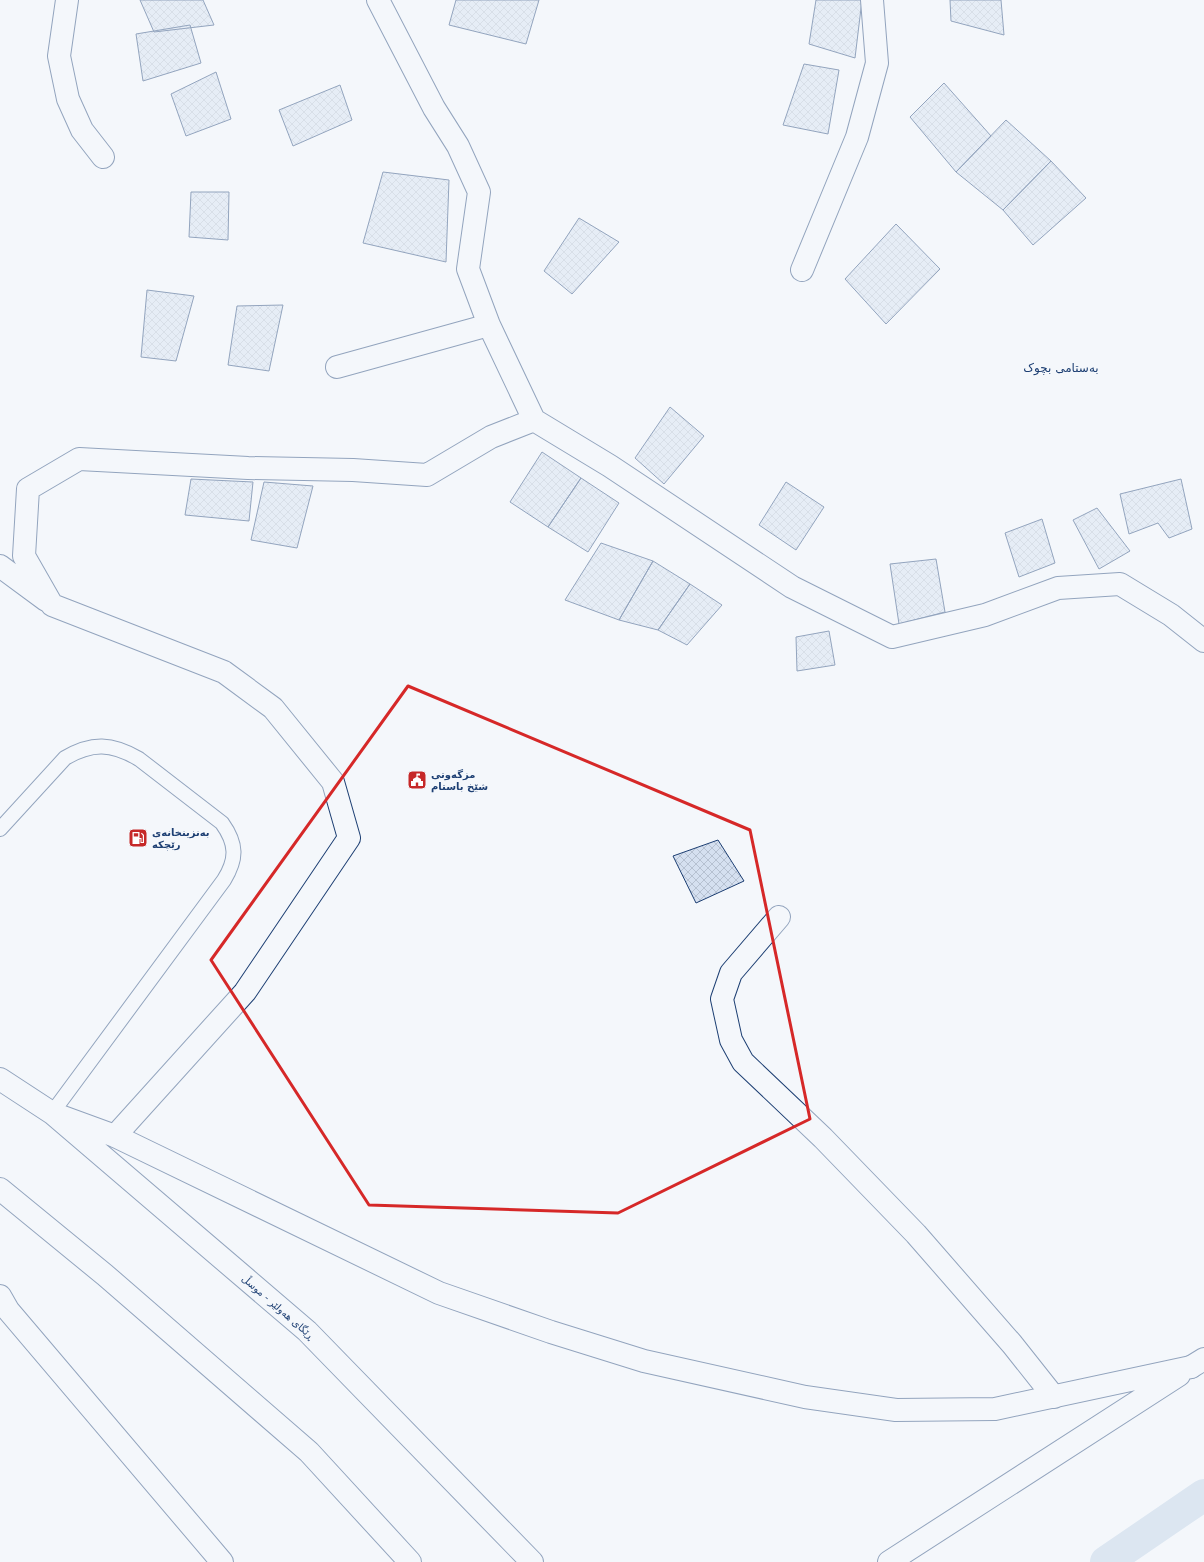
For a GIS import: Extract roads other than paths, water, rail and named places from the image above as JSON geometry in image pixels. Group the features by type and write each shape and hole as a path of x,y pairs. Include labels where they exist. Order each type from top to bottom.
{"main road":[{"path":"67,0 59,56 68,99 82,130 103,157"},
{"path":"378,0 434,108 458,146 479,192 468,269 489,325 534,420 610,466 792,587 892,637 985,615 1058,588 1120,584 1171,615 1204,641"},
{"path":"802,270 857,137 877,63 872,0"},
{"path":"337,367 489,325"},
{"path":"52,605 24,556 28,489 79,459 248,468 353,470 427,475 491,437 534,420"},
{"path":"0,566 52,605 224,672 274,708 333,782 348,838 246,992 115,1136"},
{"path":"779,917 731,973 722,999 731,1040 743,1062 823,1138 916,1234 1012,1344 1054,1397"},
{"name":"ڕێگای هەولێر - موسڵ","path":"0,1079 52,1113 308,1331 532,1562"},
{"path":"52,1113 115,1136 439,1293 551,1332 644,1361 805,1397 896,1410 995,1409 1054,1397 1197,1363"},
{"path":"0,1189 105,1275 309,1452 410,1562"},
{"path":"0,1296 8,1310 222,1562"},
{"path":"889,1562 1197,1363"}],"lane":[{"path":"0,829 65,758 78,750 94,746 110,746 125,751 139,759 222,823 230,834 233,845 234,857 231,870 52,1113"}],"waterway":[{"path":"1106,1562 1204,1495"}],"place":[{"name":"مزگەوتی شێخ باستام","path":"417,780"},
{"name":"بەنزینخانەی رێچکە","path":"138,838"}],"district":[{"name":"بەستامی بچوک","path":"1061,368"}]}
